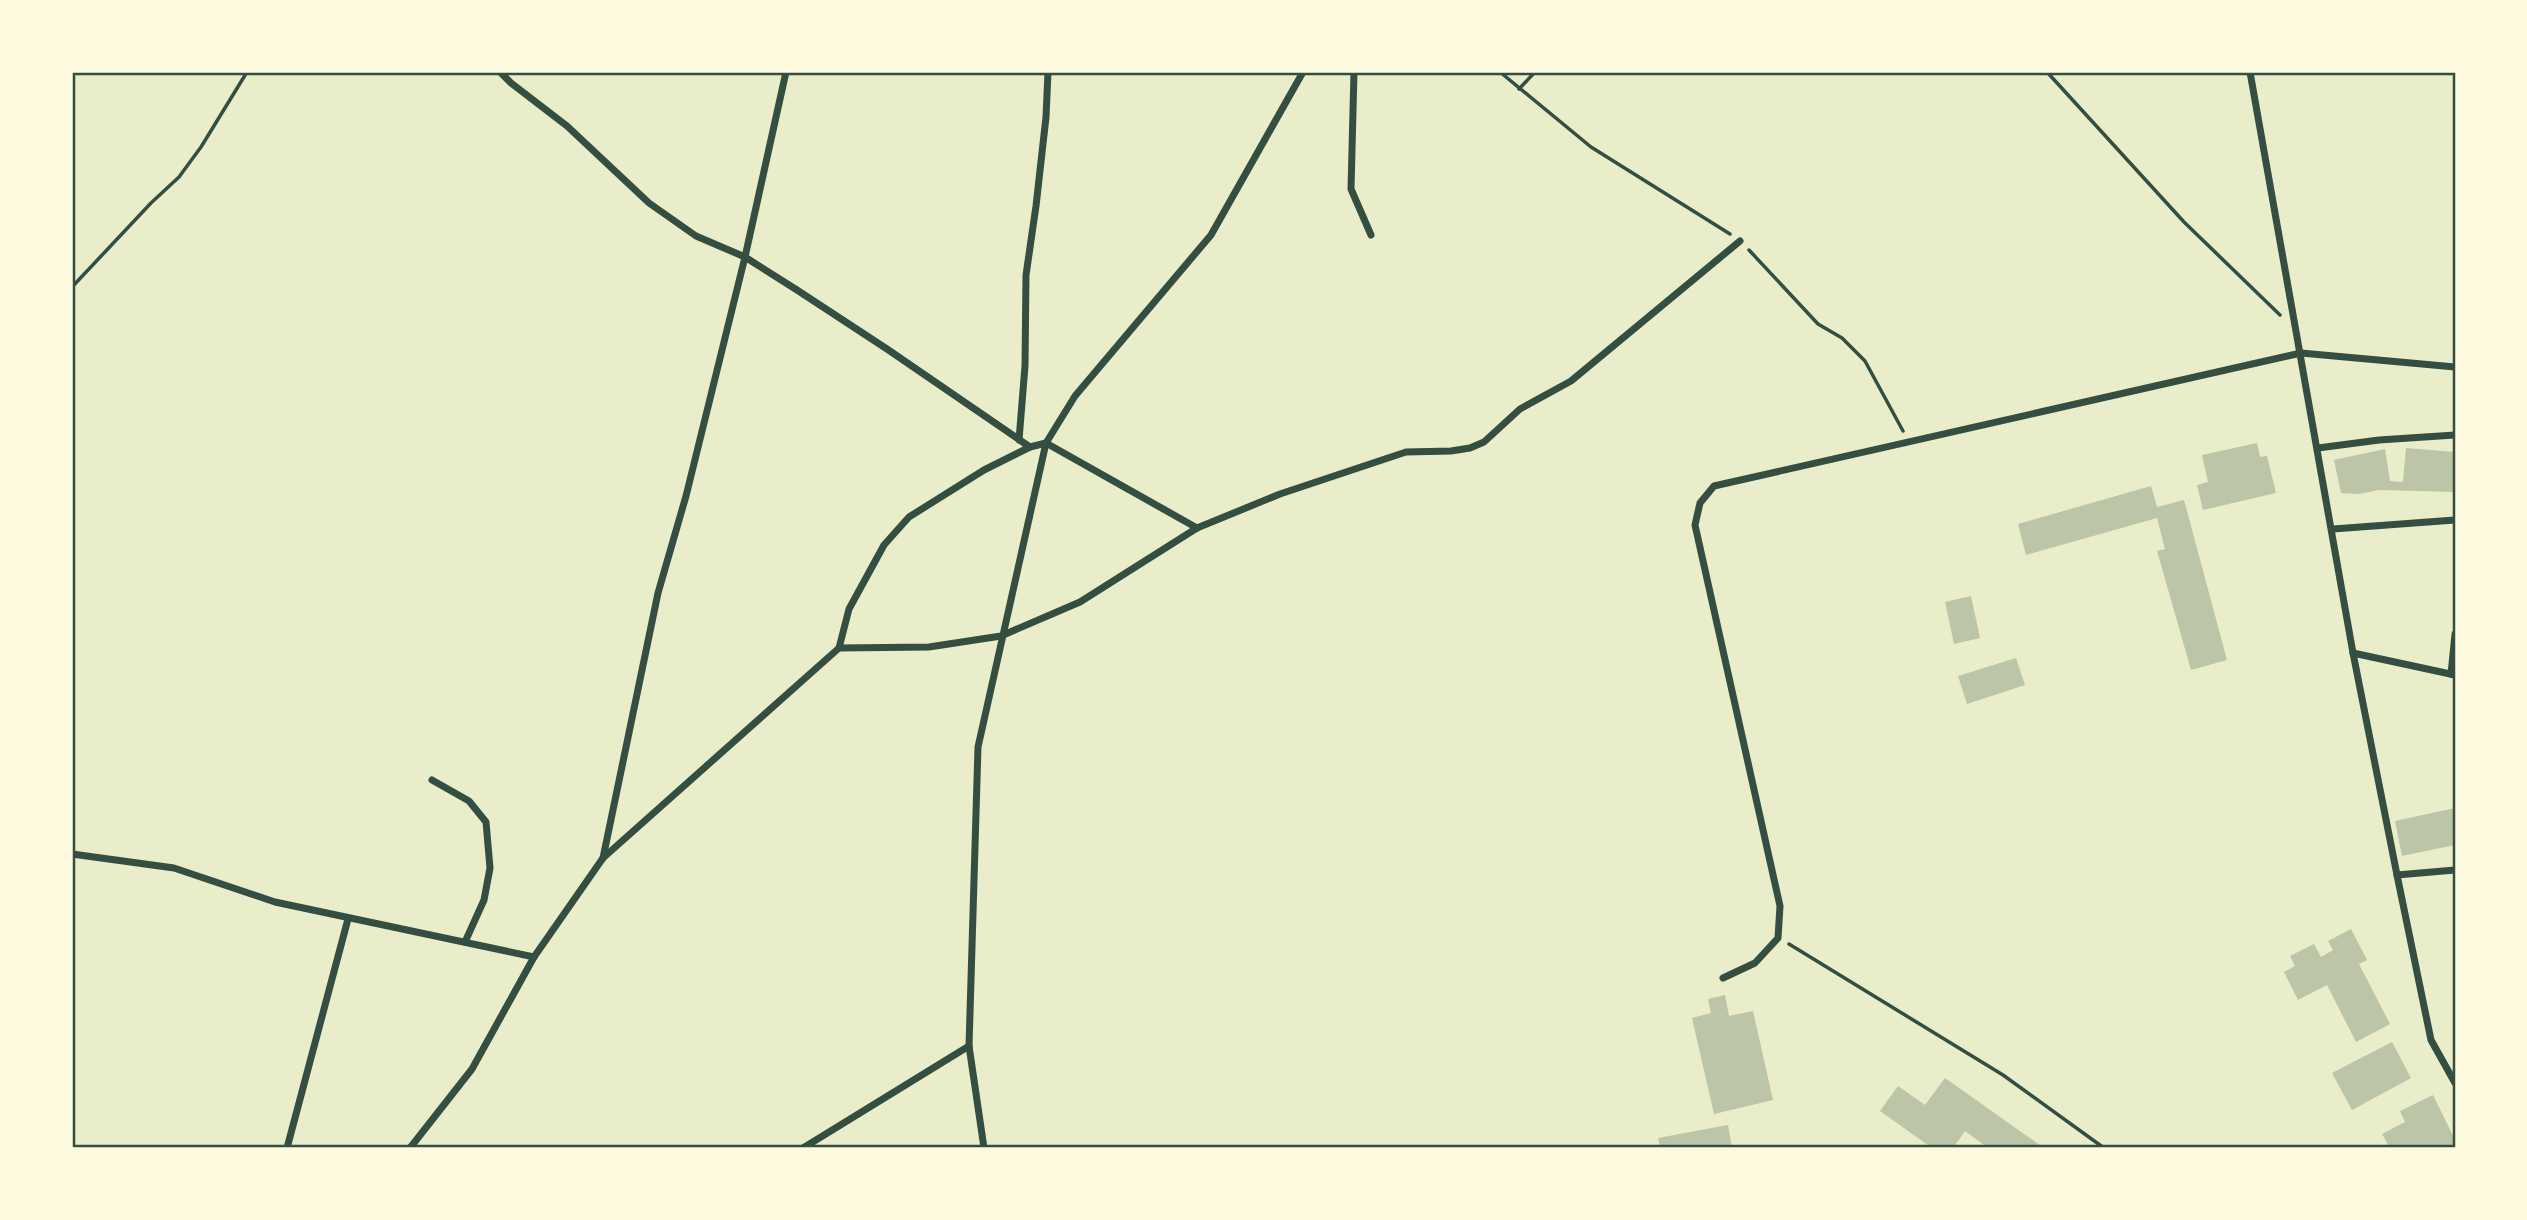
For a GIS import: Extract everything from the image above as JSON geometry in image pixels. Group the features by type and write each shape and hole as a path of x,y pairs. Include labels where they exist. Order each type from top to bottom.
{"street":[{"path":"500,72 567,126 649,203 696,236 745,257 887,349 1030,447"},
{"path":"603,858 658,593 686,496 745,257 786,72"},
{"path":"1019,440 1026,275 1039,180 1048,72"},
{"path":"984,1148 969,1046 978,747 1045,443 1075,397 1211,235 1303,72"},
{"path":"1354,72 1351,189 1371,235"},
{"path":"2250,72 2353,653 2397,875 2431,1040 2455,1083"},
{"path":"839,648 929,647 1001,636 1080,602 1198,528 1280,494 1406,452 1451,451 1485,442 1534,400 1572,381 1740,241"},
{"path":"1723,978 1755,962 1778,938 1780,906 1695,525 1700,503 1714,486 2301,353 2455,367"},
{"path":"2318,448 2390,439 2455,435"},
{"path":"410,1148 472,1069 534,957 603,858 839,648 849,608 884,545 909,517 984,470 1030,447 1045,443 1198,528"},
{"path":"2333,529 2455,520"},
{"path":"2353,653 2453,675 2455,634"},
{"path":"432,780 469,801 486,822 490,869 484,900 465,942"},
{"path":"72,854 174,868 275,902 534,957"},
{"path":"2397,875 2455,870"},
{"path":"287,1148 348,919"},
{"path":"803,1148 969,1046"}],"path":[{"path":"72,287 179,177 201,147 247,72"},
{"path":"1520,89 1535,72"},
{"path":"2047,72 2184,222 2297,331"},
{"path":"1778,938 2003,1075 2104,1148"}],"building":[{"path":"2257,443 2260,457 2267,456 2276,493 2203,510 2197,485 2208,482 2202,455"},
{"path":"2406,448 2455,452 2455,492 2379,490 2359,494 2341,493 2334,460 2385,449 2390,481 2403,482"},
{"path":"2151,486 2157,507 2184,500 2227,660 2191,670 2157,551 2165,549 2157,518 2026,555 2018,524"},
{"path":"1971,596 1980,638 1954,644 1945,602"},
{"path":"2016,658 2025,685 1967,704 1958,676"},
{"path":"2455,808 2455,845 2402,856 2395,821"},
{"path":"2351,929 2367,960 2359,964 2390,1024 2356,1042 2327,985 2298,1000 2284,972 2295,966 2290,956 2314,944 2321,957 2333,950 2328,941"},
{"path":"1725,995 1729,1016 1753,1011 1773,1100 1714,1114 1692,1018 1711,1013 1708,999"},
{"path":"2392,1042 2411,1078 2352,1110 2332,1073"},
{"path":"1945,1078 2044,1148 1988,1148 1965,1131 1953,1148 1932,1148 1880,1111 1898,1086 1925,1105"},
{"path":"2433,1095 2455,1140 2455,1147 2390,1148 2382,1134 2405,1122 2400,1111"},
{"path":"1728,1125 1732,1148 1660,1148 1658,1138"}]}
